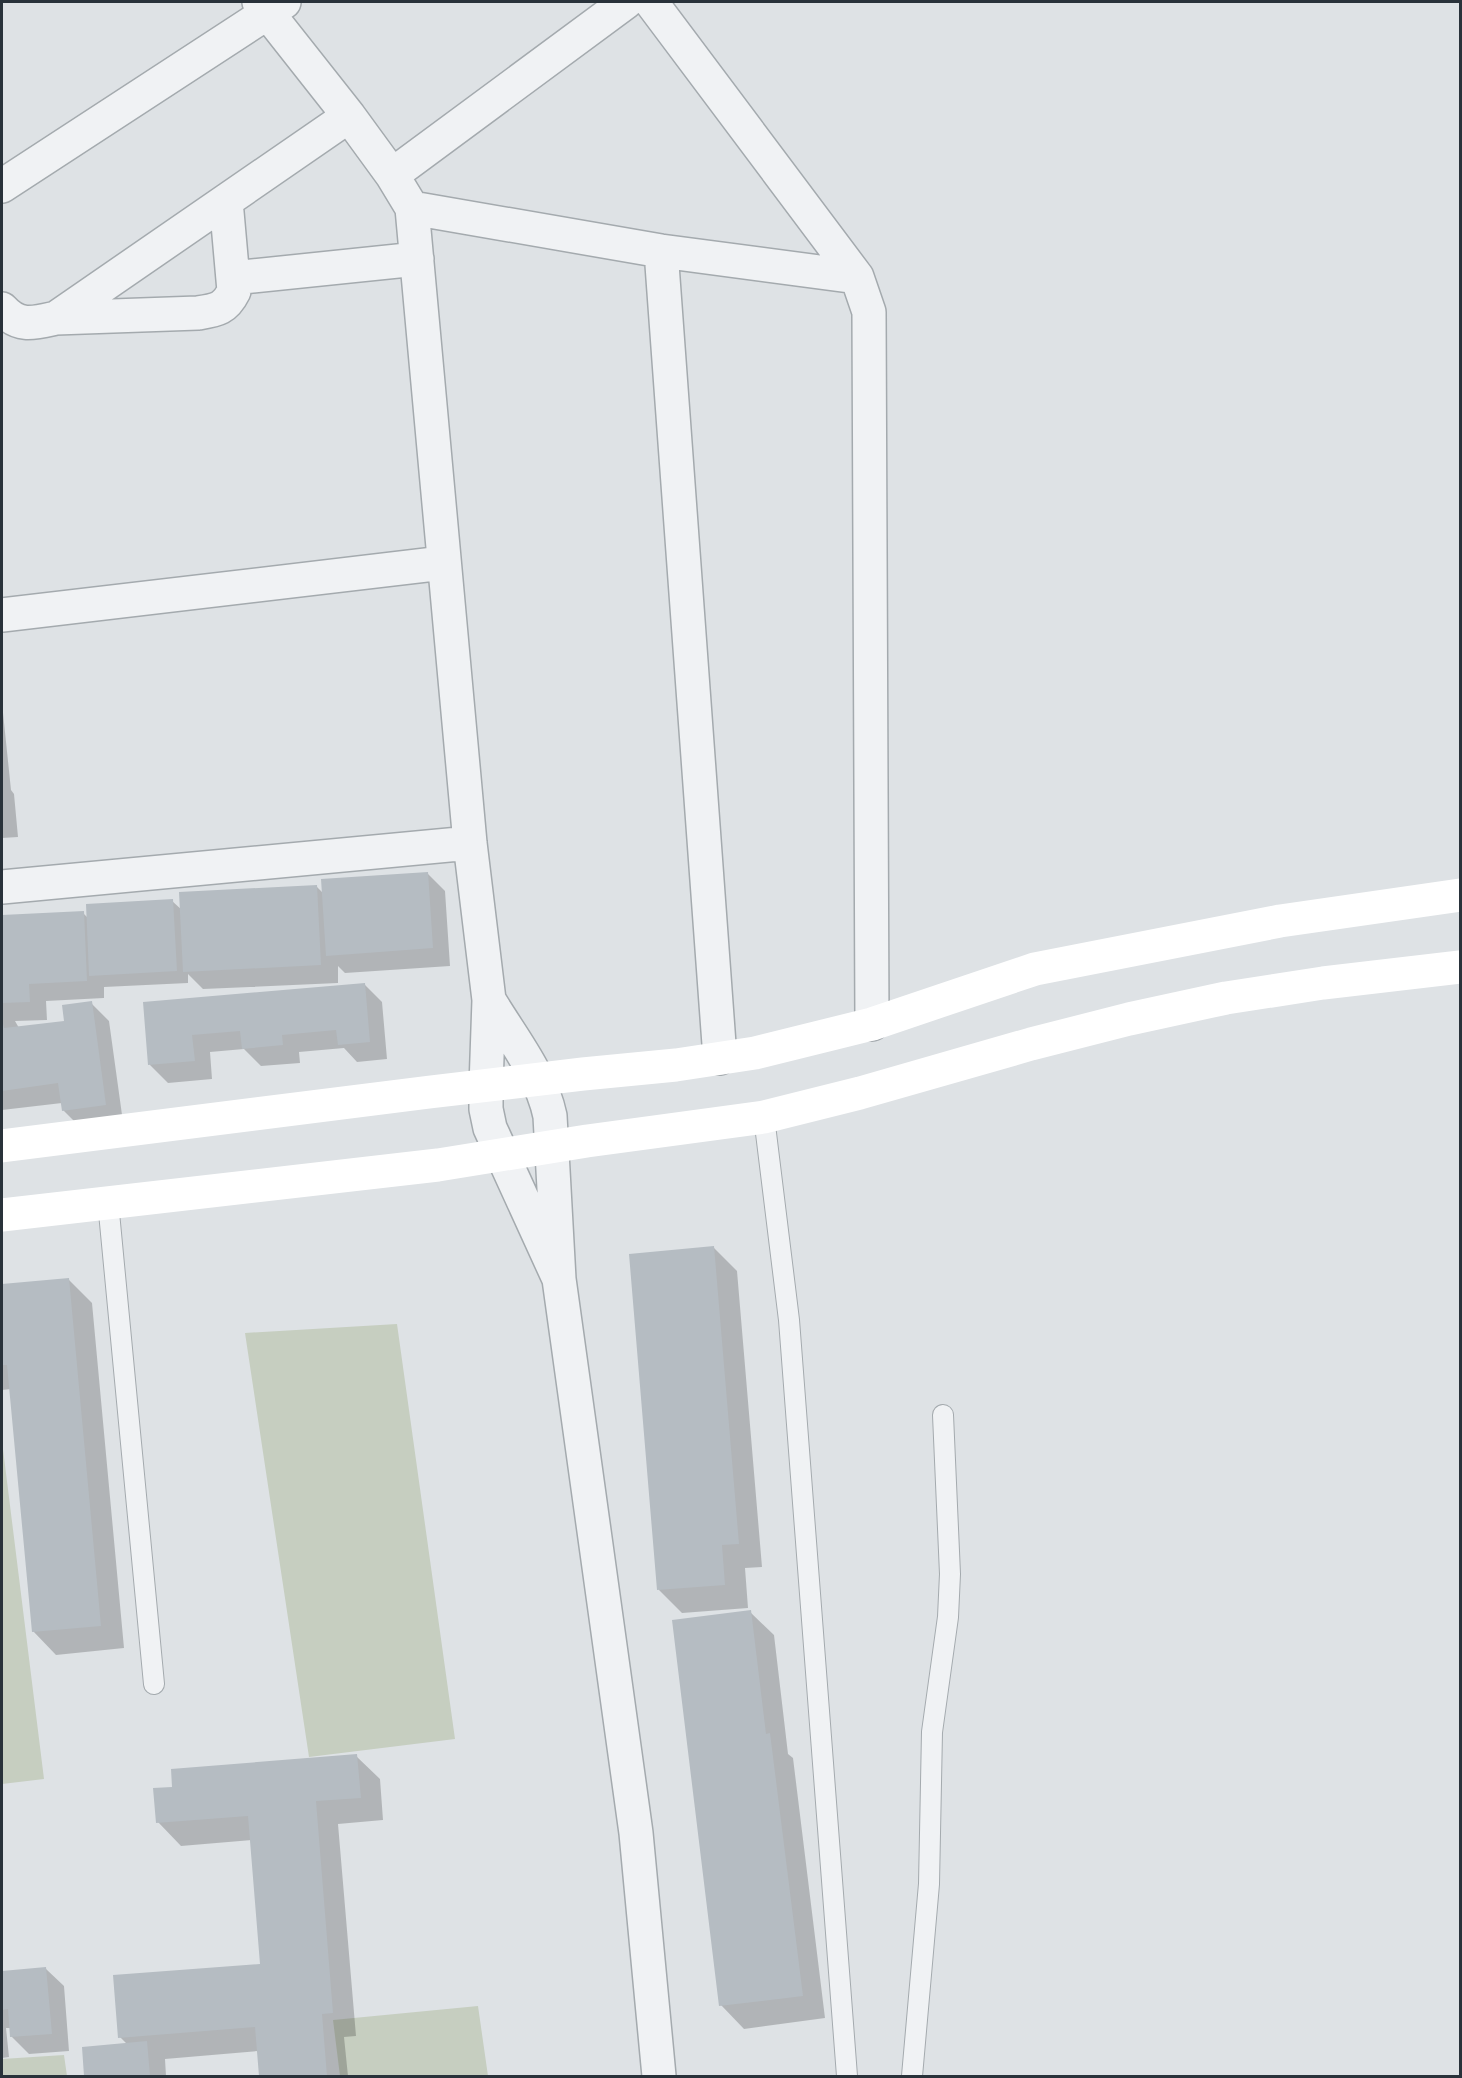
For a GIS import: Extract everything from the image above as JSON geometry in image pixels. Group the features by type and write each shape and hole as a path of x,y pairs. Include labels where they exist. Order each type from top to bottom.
{"street":[{"path":"392,175 626,2"},
{"path":"651,2 857,277 869,312 872,1024"},
{"path":"2,186 270,6 392,175 412,208 470,843 489,1000 486,1109 490,1128 559,1279"},
{"path":"56,318 349,116"},
{"path":"2,309 11,319 32,323 56,318 198,313 217,310 228,303 234,291 226,201"},
{"path":"412,208 661,251 857,277"},
{"path":"661,251 720,1058"},
{"path":"233,278 417,259"},
{"path":"2,615 443,564"},
{"path":"2,887 470,843"},
{"path":"2,1146 583,1074 676,1065 784,1047 872,1024 1035,969 1280,921 1461,895"},
{"path":"2,1215 438,1165 552,1146 764,1117 881,1088 1129,1018 1226,998 1323,983 1461,967"},
{"path":"489,1000 546,1097 552,1146 559,1279 636,1833 660,2076"}],"lane":[{"path":"764,1117 789,1320 847,2076"},
{"path":"108,1202 154,1684"},
{"path":"912,2076 929,1884 932,1732 948,1617 950,1574 943,1414"}],"green space":[{"path":"397,1324 455,1739 309,1757 245,1333"},
{"path":"2,1441 44,1779 2,1784"},
{"path":"478,2006 488,2076 340,2076 333,2020"},
{"path":"64,2055 67,2076 2,2076 2,2059"}],"building":[{"path":"428,872 433,948 326,956 321,879"},
{"path":"317,885 321,965 183,972 179,892"},
{"path":"173,899 177,971 89,976 86,904"},
{"path":"84,911 87,981 29,984 30,1002 2,1003 2,915"},
{"path":"365,983 370,1042 338,1045 336,1030 282,1035 283,1045 242,1049 240,1031 192,1035 195,1061 148,1065 143,1002"},
{"path":"92,1001 106,1105 62,1111 58,1083 2,1091 2,1020 4,1028 64,1021 62,1005"},
{"path":"714,1246 739,1544 722,1545 725,1585 657,1590 629,1254"},
{"path":"69,1278 101,1626 32,1632 7,1365 2,1365 2,1284"},
{"path":"751,1610 766,1734 770,1733 803,1996 719,2006 672,1620"},
{"path":"357,1754 361,1798 316,1801 333,2013 322,2014 327,2076 259,2076 255,2027 118,2038 113,1975 260,1964 248,1816 156,1823 153,1788 172,1787 171,1769"},
{"path":"46,1967 52,2034 10,2037 8,2009 2,2010 2,1971"},
{"path":"147,2041 150,2076 84,2076 82,2047"}]}
